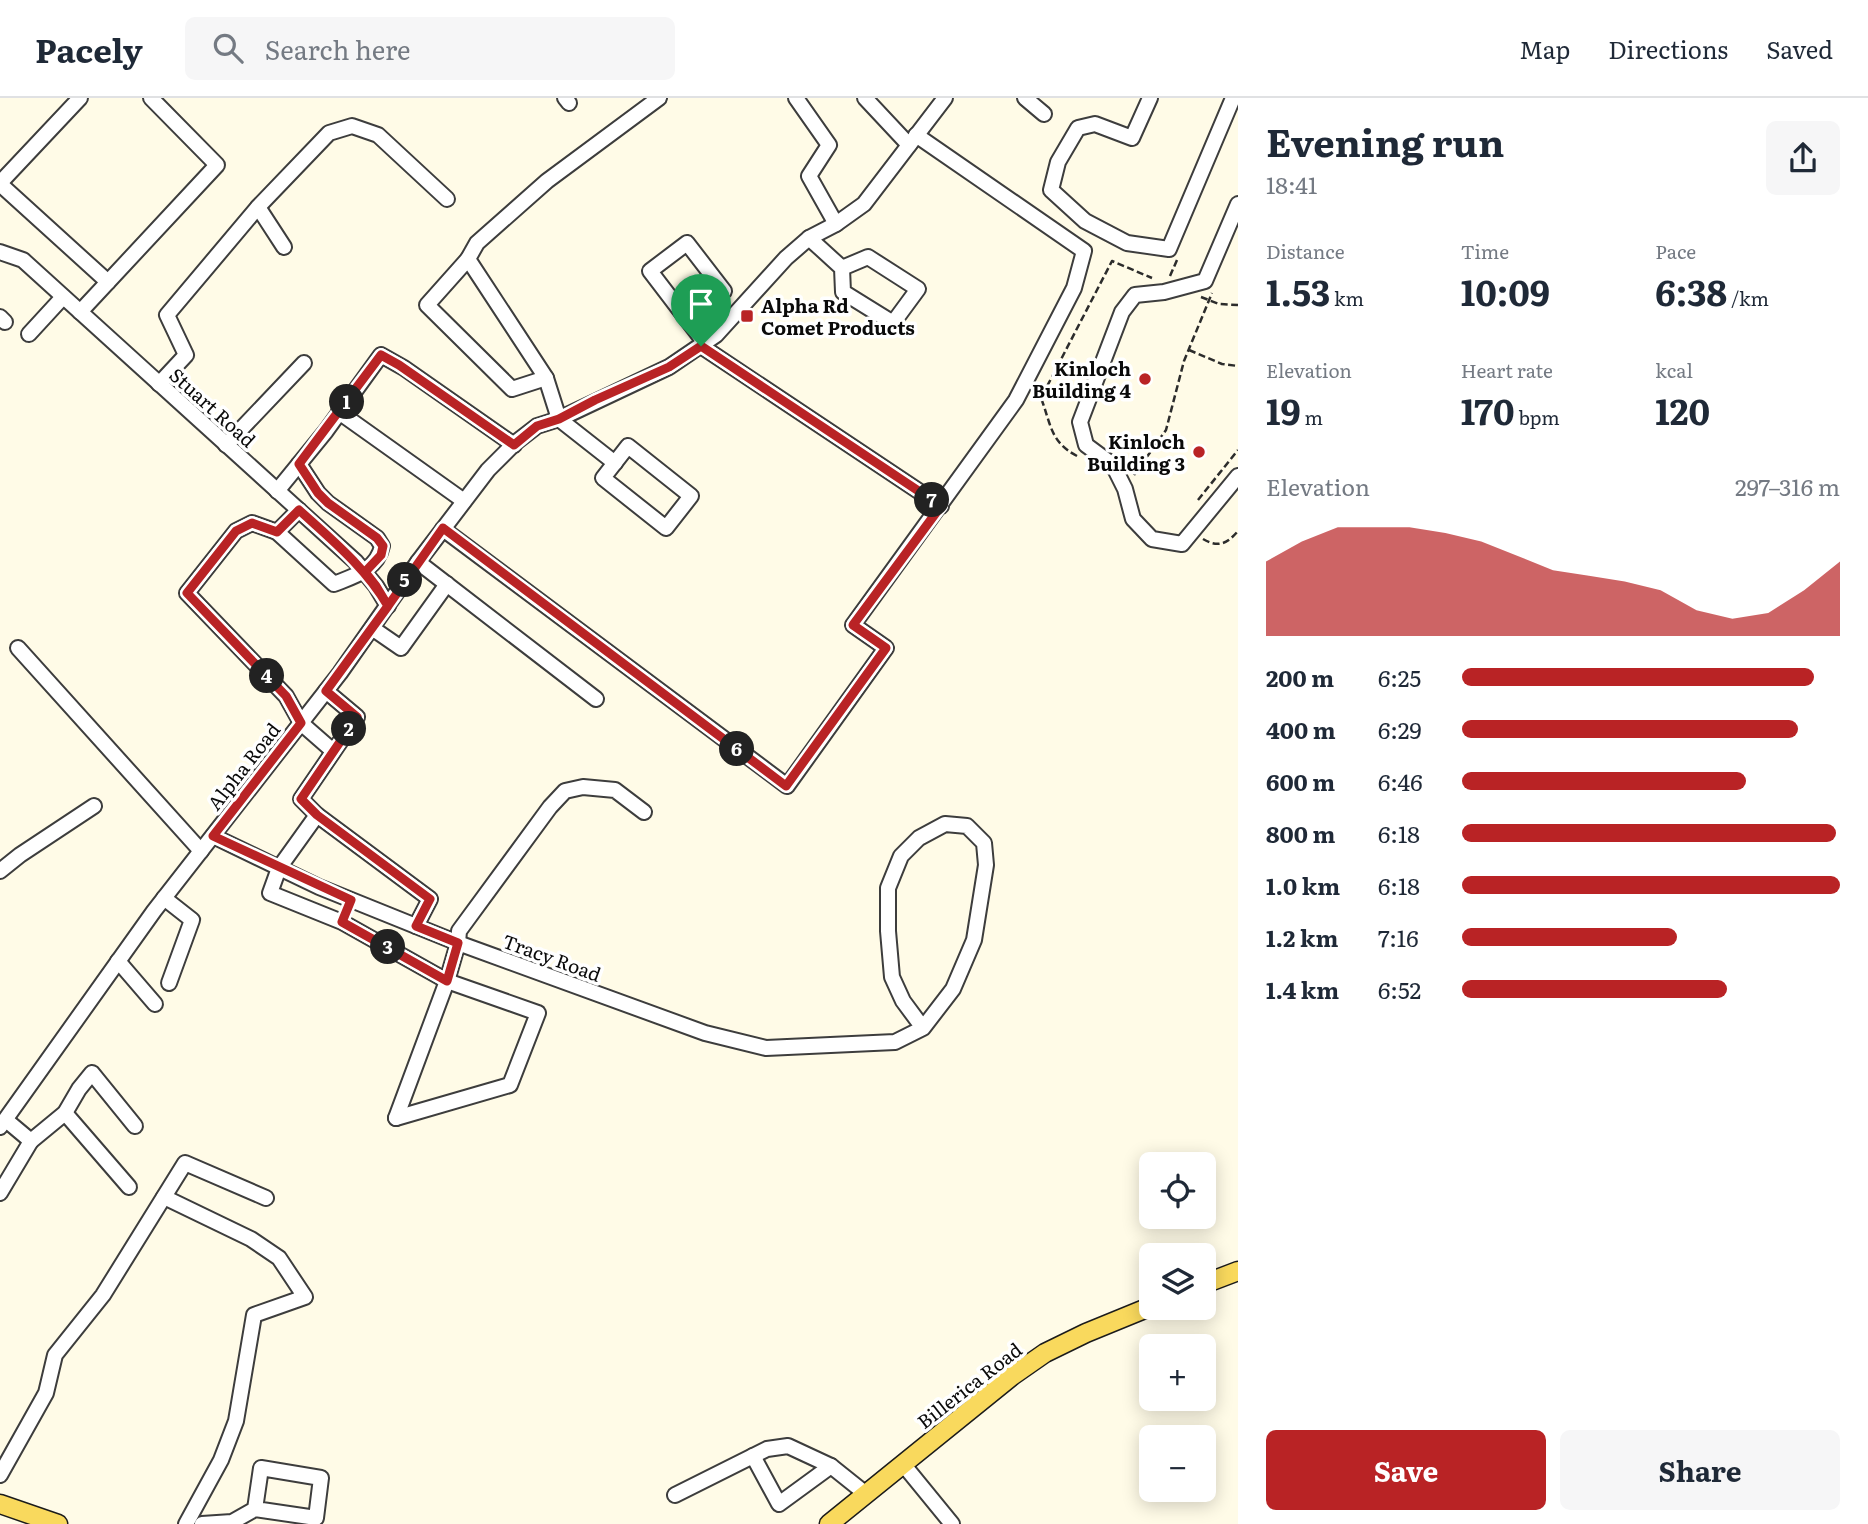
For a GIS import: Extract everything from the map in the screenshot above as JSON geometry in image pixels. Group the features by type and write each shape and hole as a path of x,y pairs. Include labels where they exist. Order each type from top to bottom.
{"main road":[{"path":"1216,1279 1238,1270"},
{"name":"Billerica Road","path":"829,1524 1012,1376 1045,1353 1086,1332 1139,1311"},
{"path":"0,1504 58,1524"}],"street":[{"path":"80,98 0,183 108,282"},
{"path":"80,312 217,165 151,98"},
{"path":"546,378 512,389 427,305 468,259 477,243 547,181 659,98"},
{"path":"796,98 829,145 809,176 835,224"},
{"path":"443,528 786,786 886,648 853,625 1016,400 1074,288 1084,251 912,140 865,98"},
{"name":"Alpha Road","path":"3,1124 164,898 326,691 488,470 537,426 559,419 669,367 716,335 786,258 810,238 864,204 945,98"},
{"path":"1025,98 1044,114"},
{"path":"1150,98 1132,138 1095,124 1078,128 1058,162 1051,190 1085,221 1127,243 1168,249 1233,98"},
{"path":"159,384 186,355 167,315 258,207 329,133 352,126 378,135 447,199"},
{"path":"1238,204 1205,281 1164,292 1135,295 1122,312 1080,422 1086,445 1113,465 1125,489 1133,519 1152,539 1182,544 1238,476"},
{"path":"258,207 284,247"},
{"path":"810,238 842,268 843,292 893,323 918,289 867,257 842,268"},
{"path":"687,319 724,291 687,243 650,271 703,344 941,506"},
{"name":"Stuart Road","path":"0,251 23,260 299,510 365,572 388,606"},
{"path":"468,259 546,378 559,419 615,463"},
{"path":"29,334 64,297"},
{"path":"277,491 381,355 514,445"},
{"path":"226,445 304,363"},
{"path":"339,412 464,501"},
{"path":"628,446 691,496 666,528 603,478 615,463 628,446"},
{"path":"299,464 323,498 377,538 383,546 381,555 365,572 334,584 277,532 252,523 236,531 187,593 286,696 301,723 333,751"},
{"path":"277,532 299,510"},
{"path":"418,562 596,699"},
{"path":"372,628 401,648 447,584"},
{"path":"18,649 201,851"},
{"path":"326,691 357,717 301,799 317,815 430,899 416,926"},
{"path":"317,815 279,868 270,894 342,922 447,981 538,1013 510,1086 396,1118 447,981 459,931 550,807 565,791 583,787 615,790 644,812"},
{"path":"0,871 94,806"},
{"path":"945,824 967,826 984,843 986,865 974,940 953,989 923,1028 903,1000 892,977 888,888 901,856 919,838 945,824"},
{"name":"Tracy Road","path":"213,836 351,900 458,943 705,1033 766,1048 895,1042 923,1028"},
{"path":"164,898 192,920 169,984"},
{"path":"342,922 351,900"},
{"path":"118,961 155,1004"},
{"path":"0,1193 31,1141 65,1113 92,1073 135,1126"},
{"path":"65,1113 129,1187"},
{"path":"3,1124 31,1141"},
{"path":"0,1475 46,1393 55,1355 103,1295 185,1163 266,1198"},
{"path":"164,1197 251,1239 279,1258 306,1297 254,1315 236,1421 222,1460 186,1524"},
{"path":"675,1495 768,1449 788,1446 831,1466 866,1494"},
{"path":"753,1456 779,1503 831,1466"},
{"path":"903,1464 952,1524"},
{"path":"202,1524 232,1522 255,1509 316,1518 321,1478 261,1468 255,1509"}],"path":[{"path":"1167,284 1178,258"},
{"path":"1085,461 1065,450 1055,439 1041,398 1112,261 1156,279"},
{"path":"1129,479 1166,430 1189,349 1213,289"},
{"path":"1193,294 1219,304 1238,305"},
{"path":"1189,349 1222,364 1238,366"},
{"path":"1195,504 1238,450"},
{"path":"1197,541 1203,539 1214,545 1222,545 1238,531"}],"place":[{"name":"Alpha Rd Comet Products","path":"747,316"},
{"name":"Kinloch Building 4","path":"1145,379"},
{"name":"Kinloch Building 3","path":"1199,452"}],"route":[{"path":"701,346 669,367 559,419 537,426 514,445 381,355 299,464 328,503 377,538 383,546 381,555 365,572 376,586 388,606 326,691 357,717 301,799 317,815 430,899 416,926 458,943 447,981 342,922 351,900 213,836 301,723 286,696 187,593 236,531 252,523 277,532 299,510 356,562 388,606 443,528 786,786 886,648 853,625 941,506 701,346"}]}
